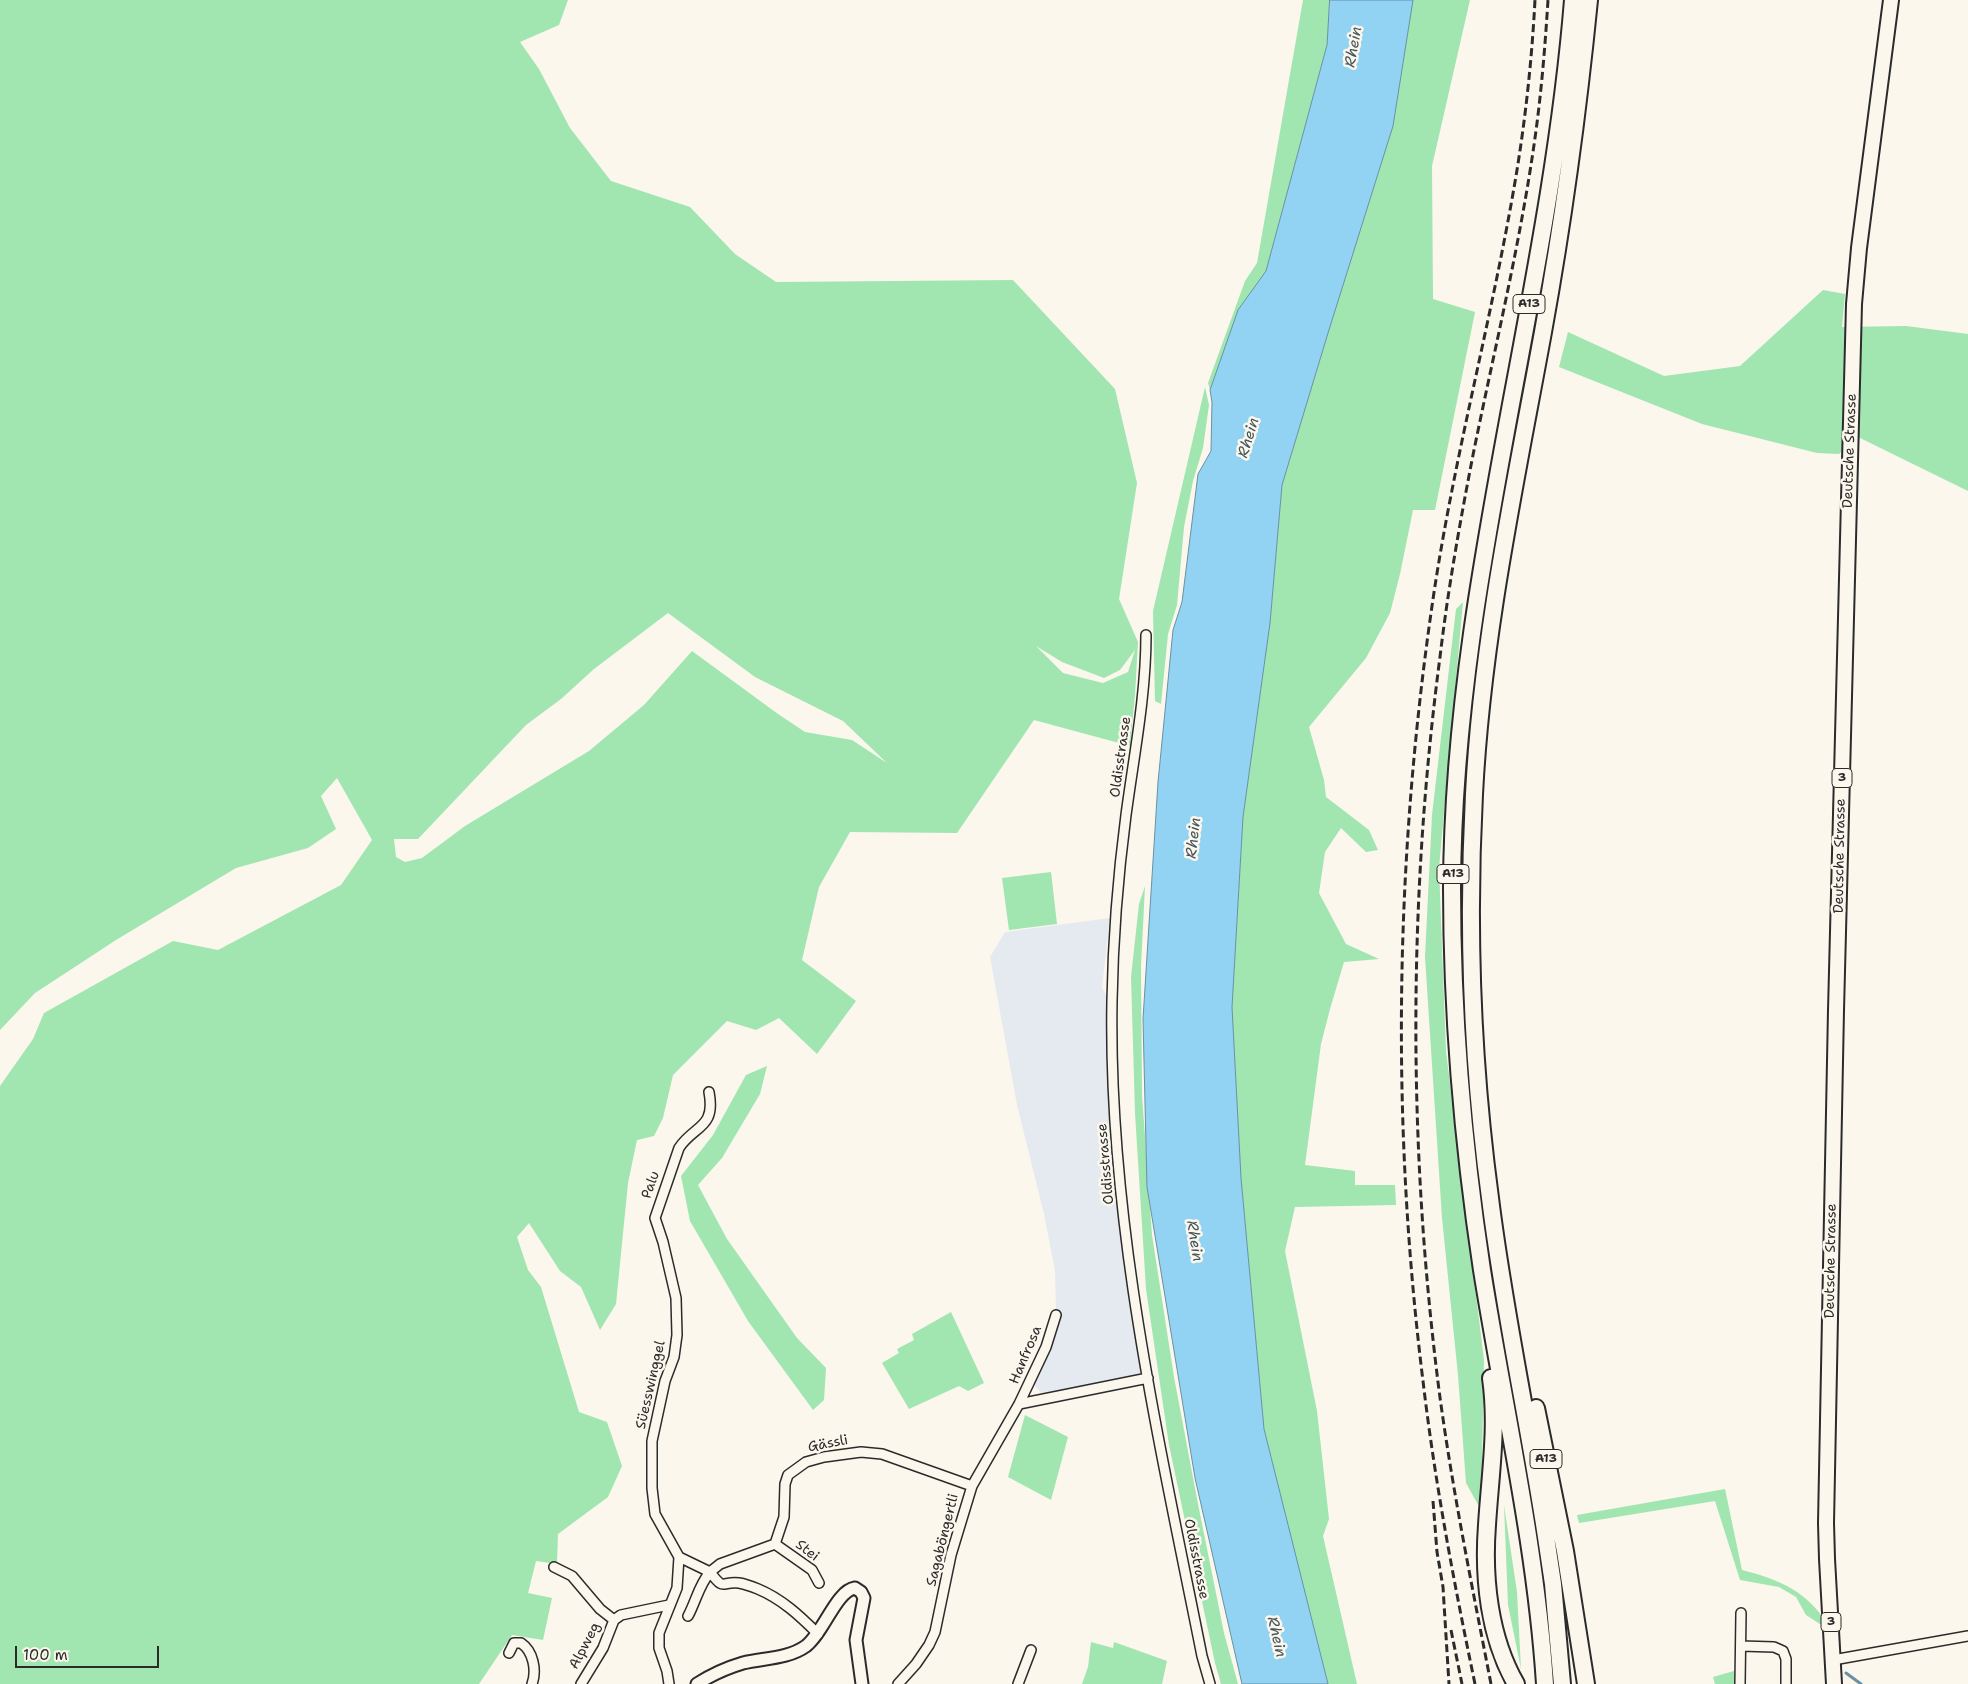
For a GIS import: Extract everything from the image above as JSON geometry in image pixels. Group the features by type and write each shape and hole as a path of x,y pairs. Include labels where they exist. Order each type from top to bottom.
{"highway":[{"name":"A13","path":"1545,1684 1539,1620 1527,1532 1482,1268 1469,1178 1456,1023 1452,886 1464,696 1481,571 1502,445 1549,193 1561,114 1574,0"},
{"name":"A13","path":"1562,1684 1553,1584 1495,1236 1479,1093 1471,944 1472,848 1476,756 1498,574 1548,300 1576,114 1589,0"},
{"name":"A13","path":"1495,1236 1516,1311 1558,1514 1586,1684"},
{"name":"A13","path":"1482,1268 1483,1325 1493,1389 1494,1428 1486,1548 1488,1589 1499,1642 1516,1684"}],"main road":[{"name":"Deutsche Strasse","path":"1834,1684 1826,1514 1854,304 1859,248 1891,0"}],"street":[{"name":"Oldisstrasse","path":"1146,635 1146,672 1126,817 1117,904 1112,1002 1115,1104 1133,1293 1200,1646 1210,1684"},
{"name":"Palu","path":"676,1298 663,1242 656,1223 656,1212 679,1148 685,1140 702,1128 709,1116 711,1102 709,1092"},
{"name":"Süesswinggel","path":"676,1298 677,1335 674,1357 665,1381 652,1441 652,1488 655,1514 679,1557"},
{"name":"Hanfrosa","path":"1020,1404 1046,1347 1056,1315"},
{"path":"1020,1404 1148,1378"},
{"name":"Sagaböngertli","path":"898,1684 916,1664 935,1632 951,1555 972,1486 1020,1404"},
{"name":"Gässli","path":"775,1544 784,1517 786,1479 794,1470 806,1462 834,1455 862,1452 882,1454 972,1486"},
{"path":"688,1616 703,1580 710,1572 720,1564 775,1544"},
{"name":"Stei","path":"775,1544 812,1570 819,1583"},
{"path":"669,1684 659,1640 660,1627 677,1588 679,1557 710,1572 718,1583 726,1586 738,1583 758,1589 777,1599 794,1610 818,1634"},
{"path":"554,1567 572,1576 600,1609 614,1620 621,1615 669,1605"},
{"path":"696,1684 742,1663 789,1654 805,1647 818,1634 843,1593 853,1588 861,1592 864,1601 856,1640 862,1684"},
{"path":"1740,1684 1741,1614"},
{"name":"Alpweg","path":"581,1684 603,1648 614,1620"},
{"path":"1833,1660 1968,1636"},
{"path":"509,1653 514,1644 521,1643 526,1647 532,1659 534,1671 532,1684"},
{"path":"1741,1646 1774,1647 1783,1650 1786,1659 1786,1684"},
{"path":"1018,1684 1030,1650"}],"shaded area":[{"path":"1110,918 1102,987 1109,1001 1115,1104 1142,1374 1044,1396 1032,1383 1056,1315 1055,1271 1044,1214 1017,1105 990,957 1005,932"}],"green space":[{"path":"0,0 568,0 559,25 520,42 539,69 570,128 611,181 690,207 735,254 776,282 1013,280 1115,389 1137,483 1119,599 1138,642 1130,746 1034,720 957,833 850,832 819,887 802,960 856,1001 817,1054 779,1018 756,1030 727,1021 673,1075 663,1118 654,1136 637,1140 628,1183 616,1304 600,1330 581,1287 560,1271 529,1223 517,1237 528,1270 541,1287 579,1412 607,1422 622,1466 608,1497 558,1534 557,1564 536,1561 528,1593 552,1598 543,1640 512,1635 479,1684 0,1684 0,1086 33,1039 44,1013 173,941 218,950 341,885 372,840 337,778 321,796 336,829 308,848 236,868 116,940 35,993 0,1030","holes":["668,613 755,677 843,721 887,763 852,740 805,732 692,651 644,705 589,751 465,826 422,858 405,862 396,857 394,839 418,839 526,725 561,699 594,669","1036,646 1062,662 1104,678 1120,670 1135,650 1128,672 1103,683 1063,673"]},
{"path":"1303,0 1330,0 1327,45 1266,271 1238,310 1210,390 1208,383 1245,281 1257,263"},
{"path":"1413,0 1470,0 1432,166 1433,299 1475,312 1435,510 1413,510 1390,613 1366,658 1309,727 1324,780 1326,797 1369,830 1378,850 1366,852 1341,828 1325,852 1319,893 1346,944 1379,959 1344,962 1321,1044 1305,1165 1355,1171 1355,1185 1395,1185 1396,1205 1295,1207 1285,1251 1317,1411 1329,1519 1323,1536 1357,1684 1328,1684 1264,1429 1241,1178 1232,1007 1243,817 1270,623 1282,485 1393,126"},
{"path":"1823,290 1845,294 1842,327 1906,326 1968,334 1968,491 1858,437 1839,454 1817,453 1702,424 1559,367 1568,332 1664,376 1740,366"},
{"path":"1205,387 1209,405 1203,448 1193,481 1184,527 1177,605 1168,634 1161,704 1155,701 1153,611"},
{"path":"1463,602 1439,868 1446,1051 1484,1360 1481,1510 1466,1483 1458,1375 1442,1218 1425,957 1432,815 1456,609"},
{"path":"1051,872 1057,924 1009,930 1002,878"},
{"path":"1145,886 1141,966 1142,1095 1152,1235 1174,1377 1198,1504 1224,1633 1238,1684 1221,1684 1215,1663 1169,1445 1146,1289 1135,1113 1131,977 1139,904"},
{"path":"767,1066 760,1094 722,1158 698,1185 727,1239 797,1338 826,1368 824,1400 813,1410 748,1321 690,1221 681,1176 713,1135 746,1075"},
{"path":"951,1312 984,1383 968,1391 959,1386 909,1409 882,1363 899,1353 897,1349 914,1340 912,1334"},
{"path":"1025,1415 1068,1437 1051,1500 1008,1477"},
{"path":"1725,1489 1742,1570 1764,1576 1793,1589 1810,1602 1821,1615 1825,1621 1826,1628 1806,1615 1796,1597 1779,1587 1740,1580 1715,1501 1579,1523 1577,1515"},
{"path":"1504,1505 1517,1592 1521,1669 1508,1605"},
{"path":"1091,1642 1113,1648 1114,1642 1167,1661 1162,1684 1082,1684 1088,1667"},
{"path":"1734,1671 1734,1684 1715,1684 1713,1677"}],"water":[{"name":"Rhein","path":"1330,0 1413,0 1393,126 1282,485 1270,623 1243,817 1232,1007 1241,1178 1264,1429 1328,1684 1242,1684 1195,1478 1147,1187 1143,1019 1158,782 1173,630 1182,602 1198,474 1211,451 1212,402 1210,390 1238,310 1266,271 1327,45"}],"waterway":[{"path":"1846,1673 1861,1684"}],"railway":[{"path":"1475,1684 1452,1571 1433,1457 1413,1284 1402,1090 1404,896 1410,799 1432,606 1451,496 1497,279 1517,170 1528,85 1535,0"},
{"path":"1491,1684 1450,1464 1439,1390 1429,1299 1417,1115 1417,932 1429,748 1447,606 1473,455 1514,261 1528,184 1541,91 1548,0"},
{"path":"1433,1501 1437,1552 1443,1587 1449,1684"},
{"path":"1451,1630 1462,1684"}]}
